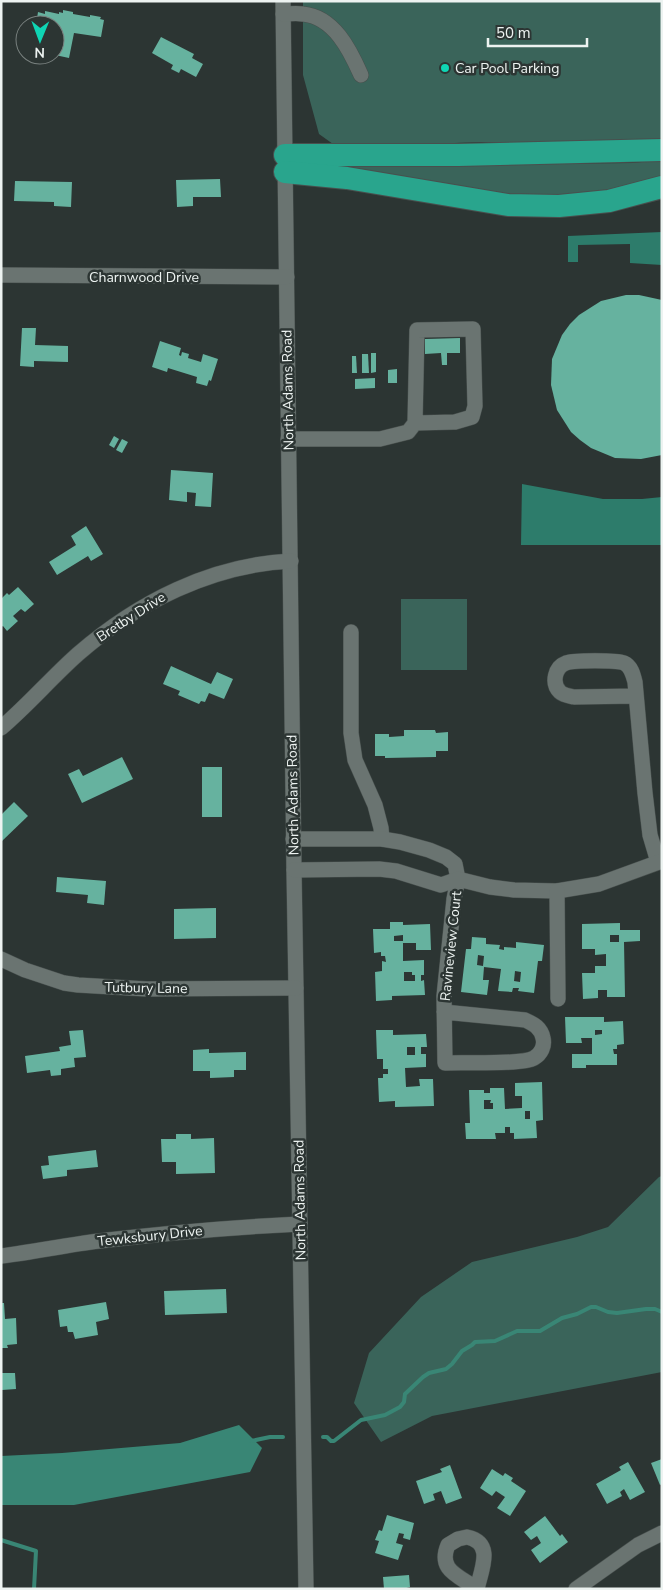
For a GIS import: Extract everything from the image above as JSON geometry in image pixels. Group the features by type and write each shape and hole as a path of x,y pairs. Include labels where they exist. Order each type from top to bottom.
{"highway":[{"path":"285,164 458,155 662,150"},
{"path":"285,164 356,179 508,205 558,206 609,201 651,192 662,187"}],"street":[{"path":"283,8 308,15 331,28 344,42 361,75"},
{"name":"North Adams Road","path":"283,8 294,870 306,1589"},
{"name":"Charnwood Drive","path":"1,276 287,277"},
{"path":"288,439 380,439 408,432 415,423 417,330 473,329 475,406 472,417 455,422 415,423"},
{"name":"Bretby Drive","path":"1,728 83,650 120,621 153,601 181,587 243,566 290,561"},
{"path":"351,632 351,733 353,747 355,760 375,805 382,839"},
{"path":"294,870 379,869 396,871 441,885 458,879 490,887 514,890 557,891 599,884 660,861 650,835 636,696 633,674 630,667 616,661 566,663 560,666 555,673 556,687 567,696 636,696"},
{"path":"294,839 382,839 409,845 446,857 455,864 458,879"},
{"name":"Ravineview Court","path":"444,1012 525,1020 538,1027 543,1036 544,1046 538,1056 523,1061 445,1062 444,1012 444,996 454,899 458,879"},
{"path":"557,891 558,999"},
{"name":"Tutbury Lane","path":"1,960 25,970 78,986 147,989 296,988"},
{"name":"Tewksbury Drive","path":"1,1256 162,1234 300,1224"},
{"path":"576,1589 638,1545 662,1533"}],"shaded area":[{"path":"303,1 662,1 662,141 549,145 481,142 351,147 333,144 319,134 303,75"},
{"path":"662,160 662,178 641,185 549,198 501,195 341,166 632,163"},
{"path":"662,232 662,265 630,263 630,244 578,245 578,262 568,262 568,236"},
{"path":"522,484 603,499 662,497 662,545 521,545"},
{"path":"401,599 467,599 467,670 401,670"},
{"path":"662,1176 662,1372 432,1416 381,1442 354,1403 369,1353 421,1297 472,1262 577,1237 608,1227"},
{"path":"239,1425 262,1448 250,1472 74,1505 1,1505 1,1456 180,1443"}],"building":[{"path":"63,10 73,12 73,14 101,17 100,19 104,20 101,37 74,33 69,58 65,57 65,15 38,15 38,12 45,14 45,11 63,13"},
{"path":"161,37 194,54 192,58 203,64 196,77 181,69 179,73 171,69 173,65 152,53"},
{"path":"220,179 221,197 193,197 193,206 177,207 176,180"},
{"path":"15,181 72,182 71,207 54,206 54,202 14,201"},
{"path":"626,295 639,295 662,300 662,455 641,459 615,458 591,448 580,440 571,432 557,410 551,385 552,359 562,335 570,324 579,315 601,301"},
{"path":"22,328 36,328 35,345 68,346 68,362 34,361 34,367 20,366"},
{"path":"460,338 460,353 447,353 447,365 442,365 441,353 425,354 425,339"},
{"path":"160,341 181,348 179,355 181,356 182,352 189,354 188,358 201,362 203,354 218,359 211,381 209,380 207,386 196,383 197,377 168,368 167,372 152,367"},
{"path":"371,353 376,353 376,372 371,373"},
{"path":"362,354 368,354 369,373 362,373"},
{"path":"352,356 356,356 357,373 352,373"},
{"path":"397,369 397,383 388,383 388,370"},
{"path":"375,378 375,388 355,389 355,379"},
{"path":"114,436 119,439 114,448 109,445"},
{"path":"122,439 128,442 122,453 116,450"},
{"path":"171,470 213,473 211,507 195,506 196,493 187,492 187,502 169,500"},
{"path":"86,526 103,554 91,561 88,556 57,575 49,562 76,545 71,536"},
{"path":"18,587 34,604 25,612 21,609 13,616 18,621 7,631 3,626 1,627 1,599"},
{"path":"171,666 211,684 217,672 233,679 224,699 209,693 205,702 201,701 199,704 178,695 180,691 163,684"},
{"path":"404,730 435,730 436,733 448,732 448,751 436,751 436,757 385,758 385,756 375,756 375,734 389,734 389,737 404,736"},
{"path":"122,757 133,779 82,803 68,774 79,769 83,776"},
{"path":"202,767 222,767 222,817 202,817"},
{"path":"14,802 28,816 1,842 1,815"},
{"path":"57,877 106,881 104,905 87,903 88,895 56,892"},
{"path":"216,908 216,938 174,939 174,909"},
{"path":"390,922 403,922 403,925 430,924 431,950 416,950 416,943 403,943 403,961 424,960 424,975 421,975 421,981 424,980 425,995 392,996 392,1000 376,1001 375,972 382,971 382,961 386,962 385,956 381,956 381,952 374,953 373,929 390,929","holes":["403,935 403,941 394,941 394,936","404,972 412,972 412,975 415,975 415,981 404,981"]},
{"path":"620,923 620,930 640,930 640,941 624,942 625,997 607,997 607,990 598,990 598,998 583,999 582,973 595,973 595,966 606,966 606,954 595,955 595,949 582,949 582,924","holes":["610,935 619,935 619,942 610,942"]},
{"path":"472,937 486,938 486,944 500,945 499,949 504,950 504,947 516,948 516,942 544,945 542,961 538,961 534,993 518,991 519,988 513,988 512,992 498,991 501,969 484,967 483,980 489,980 487,995 461,992 466,949 471,949","holes":["478,955 484,956 483,966 477,965","515,971 521,972 520,982 514,981"]},
{"path":"565,1017 604,1017 604,1022 623,1021 624,1044 617,1045 617,1049 613,1049 614,1054 617,1054 617,1065 586,1065 586,1068 572,1068 572,1054 592,1054 592,1038 581,1038 582,1043 566,1043","holes":["595,1030 602,1030 602,1034 595,1035"]},
{"path":"83,1030 86,1057 74,1058 75,1067 61,1069 61,1075 51,1076 50,1070 27,1073 25,1056 60,1051 59,1047 71,1045 69,1031"},
{"path":"376,1030 393,1030 393,1035 426,1034 427,1047 421,1047 421,1054 426,1054 426,1067 405,1068 406,1087 420,1086 419,1079 433,1079 434,1106 395,1107 395,1101 379,1102 378,1078 383,1078 383,1074 388,1074 388,1069 383,1069 383,1059 377,1059","holes":["407,1047 415,1047 415,1055 407,1055"]},
{"path":"209,1049 209,1053 246,1052 246,1070 234,1070 234,1077 210,1078 210,1071 193,1071 193,1050"},
{"path":"542,1082 543,1120 536,1121 537,1138 514,1139 514,1133 510,1133 510,1127 505,1127 505,1133 495,1133 496,1139 466,1139 465,1123 470,1123 469,1090 484,1090 484,1093 490,1093 490,1088 504,1088 505,1109 522,1108 522,1096 515,1096 515,1083","holes":["484,1100 491,1100 490,1103 493,1103 493,1109 484,1109","525,1111 530,1111 530,1119 525,1119"]},
{"path":"176,1134 191,1134 191,1139 214,1138 215,1173 176,1174 176,1162 162,1162 161,1139 176,1139"},
{"path":"96,1150 98,1167 67,1170 67,1176 43,1179 41,1166 49,1165 48,1156"},
{"path":"226,1289 227,1313 165,1315 164,1291"},
{"path":"106,1302 109,1319 96,1322 98,1335 75,1339 73,1332 68,1332 67,1326 60,1327 58,1310"},
{"path":"1,1303 4,1303 5,1319 16,1318 17,1344 7,1345 8,1348 1,1348"},
{"path":"2,1373 15,1373 16,1389 2,1390"},
{"path":"662,1459 662,1484 660,1485 651,1463"},
{"path":"628,1462 645,1492 630,1500 624,1489 620,1492 622,1496 607,1504 596,1484 621,1470 619,1467"},
{"path":"450,1465 462,1498 446,1504 441,1491 433,1494 435,1500 424,1504 416,1481 442,1472 440,1469"},
{"path":"492,1469 503,1476 505,1473 513,1478 511,1481 526,1491 510,1516 497,1508 505,1497 496,1491 492,1496 480,1488"},
{"path":"387,1515 414,1523 410,1540 403,1538 404,1534 399,1533 396,1543 403,1545 398,1560 375,1553 379,1541 375,1540 379,1530 382,1531"},
{"path":"545,1516 560,1536 562,1534 568,1542 540,1563 531,1550 541,1543 537,1536 531,1540 524,1532"},
{"path":"409,1575 410,1587 384,1589 383,1577"}],"waterway":[{"path":"323,1437 334,1441 361,1420 385,1415 400,1407 404,1402 405,1394 423,1377 429,1373 446,1369 462,1351 475,1342 495,1341 517,1331 540,1331 562,1318 577,1314 591,1307 617,1313 646,1309 655,1309 662,1312"},
{"path":"251,1441 270,1437 283,1437"},
{"path":"1,1540 36,1551 34,1589"}],"place":[{"name":"Car Pool Parking","path":"445,68"}]}
